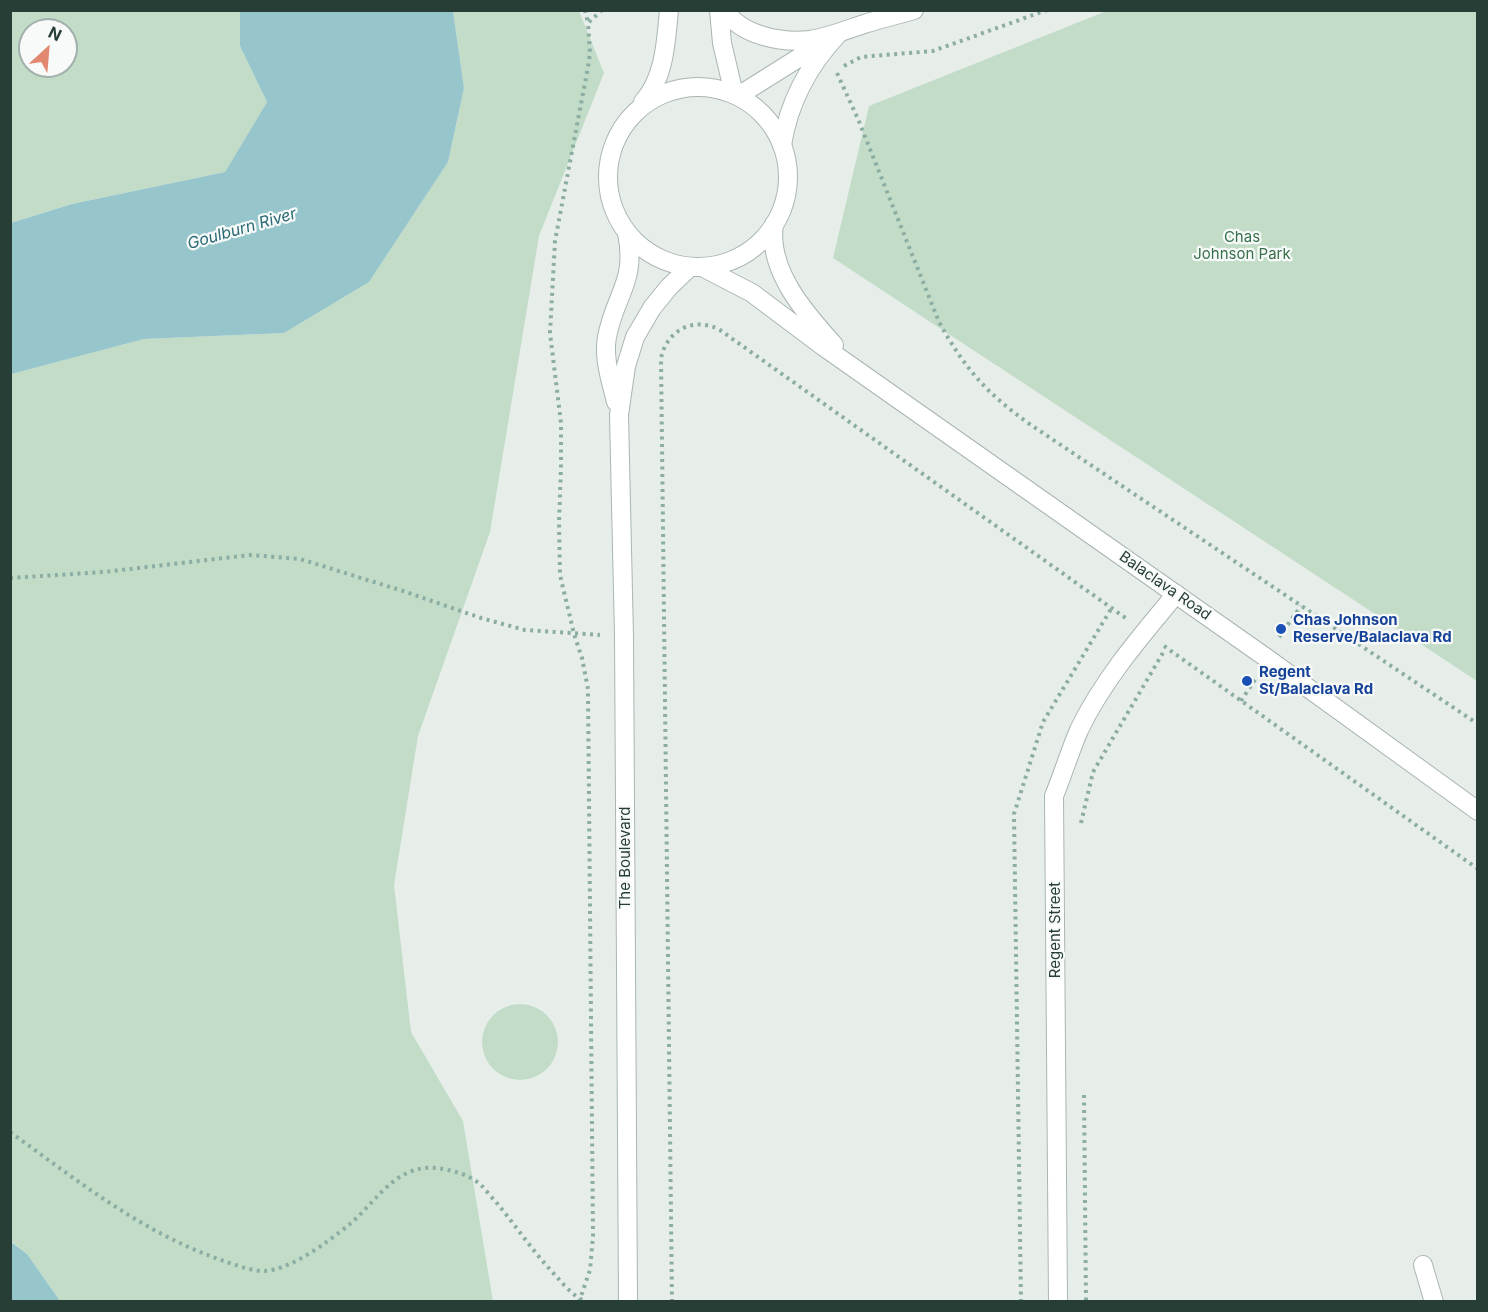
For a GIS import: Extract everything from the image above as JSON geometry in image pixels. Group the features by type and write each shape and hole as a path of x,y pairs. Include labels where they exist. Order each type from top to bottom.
{"street":[{"path":"634,112 657,96 684,88 712,88 736,95 755,107 766,118 782,145 788,172 785,199 766,236 744,255 717,265 696,267 678,265 645,250 627,233 613,207 607,178 611,149 621,129 634,112 651,92 658,76 669,10"},
{"path":"719,10 722,43 736,95"},
{"path":"725,10 736,24 762,35 808,40 914,10"},
{"path":"736,95 838,33"},
{"path":"782,145 786,122 801,84 823,50 838,33"},
{"name":"Balaclava Road","path":"774,224 774,247 785,278 808,315 850,364"},
{"name":"The Boulevard","path":"619,415 608,371 606,345 612,319 629,273 631,255 627,233"},
{"name":"The Boulevard","path":"628,1302 624,637 619,415 624,377 635,337 651,308 669,286 696,267"},
{"name":"Balaclava Road","path":"696,267 752,292 824,347 1176,594 1478,811"},
{"name":"Regent Street","path":"1058,1302 1054,796 1080,730 1111,679 1145,631 1176,594"},
{"path":"1423,1265 1434,1302"}],"path":[{"path":"580,1300 590,1270 593,1236 588,701 582,658 560,575 561,423 550,333 550,311 555,241 590,53 585,10"},
{"path":"588,23 602,10"},
{"path":"1047,10 933,51 861,57 836,70 858,119 939,322 963,362 997,400 1031,425 1478,724"},
{"path":"672,1302 661,358 666,342 685,326 694,324 720,330 1478,869"},
{"path":"10,578 104,572 250,555 300,559 525,630 624,637"},
{"path":"1080,826 1093,772 1166,647"},
{"path":"1084,1088 1086,1302"},
{"path":"10,1132 78,1182 161,1234 197,1252 261,1271 279,1269 303,1258 350,1223 392,1181 408,1173 427,1168 447,1169 481,1185 538,1257 580,1300 587,1302"}],"green space":[{"name":"Chas Johnson Park","path":"1109,10 1477,11 1477,681 833,258 869,106"},
{"path":"11,11 240,11 240,46 267,102 225,172 72,204 11,223"},
{"path":"453,11 579,11 604,73 539,236 490,532 418,736 394,885 411,1032 463,1121 493,1301 60,1301 27,1254 11,1241 10,374 144,339 284,333 369,282 448,162 464,88"},
{"path":"520,1004 535,1007 547,1015 555,1027 558,1042 555,1057 547,1069 535,1077 520,1080 505,1077 493,1069 485,1057 482,1042 485,1027 493,1015 505,1007"}],"water":[{"name":"Goulburn River","path":"240,11 453,11 464,88 448,162 369,282 284,333 144,339 11,374 11,223 72,204 225,172 267,102 240,46"},
{"path":"10,1241 27,1254 60,1301 11,1301"}],"place":[{"name":"Chas Johnson Reserve/Balaclava Rd","path":"1281,629"},
{"name":"Regent St/Balaclava Rd","path":"1247,681"}]}
